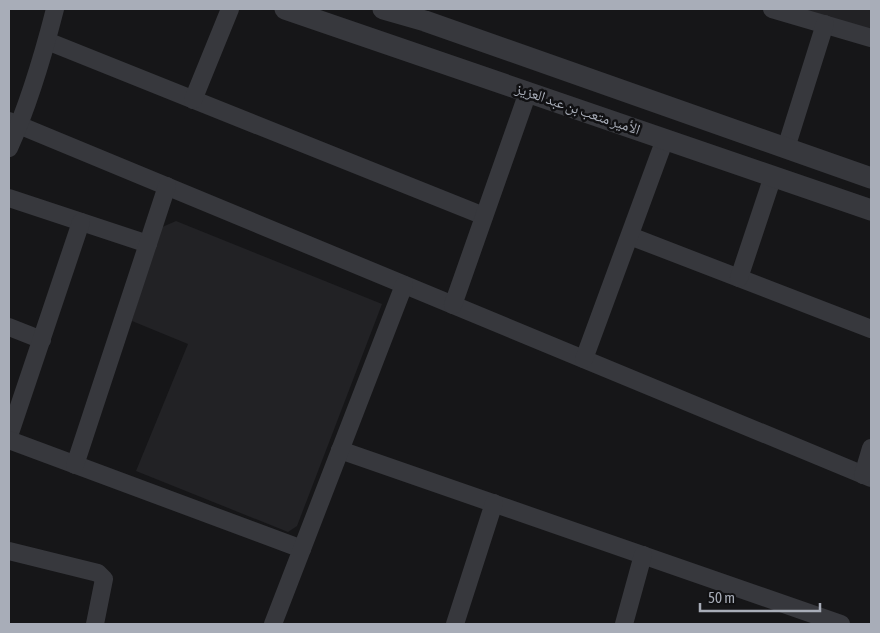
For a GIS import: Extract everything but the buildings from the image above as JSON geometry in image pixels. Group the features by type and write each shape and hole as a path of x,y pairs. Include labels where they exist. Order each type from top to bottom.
{"street":[{"path":"9,148 14,123 47,41 54,9"},
{"path":"193,100 230,9"},
{"name":"الأمير متعب بن عبد العزيز","path":"285,9 871,210"},
{"path":"383,9 871,178"},
{"path":"772,9 871,38"},
{"path":"786,148 825,24"},
{"path":"47,41 484,216"},
{"path":"453,305 528,92"},
{"path":"14,123 867,476 871,448"},
{"path":"584,360 666,139"},
{"path":"739,278 773,176"},
{"path":"75,465 167,186"},
{"path":"9,198 148,244"},
{"path":"9,436 81,222"},
{"path":"630,236 871,329"},
{"path":"273,624 404,285"},
{"path":"9,326 42,340"},
{"path":"9,440 302,549"},
{"path":"340,450 841,624"},
{"path":"455,624 494,503"},
{"path":"9,551 98,573 104,579 95,624"},
{"path":"624,624 643,555"}],"shaded area":[{"path":"794,9 871,9 871,31"},
{"path":"176,221 382,304 297,526 288,532 136,471 188,344 132,321 160,228"}]}
